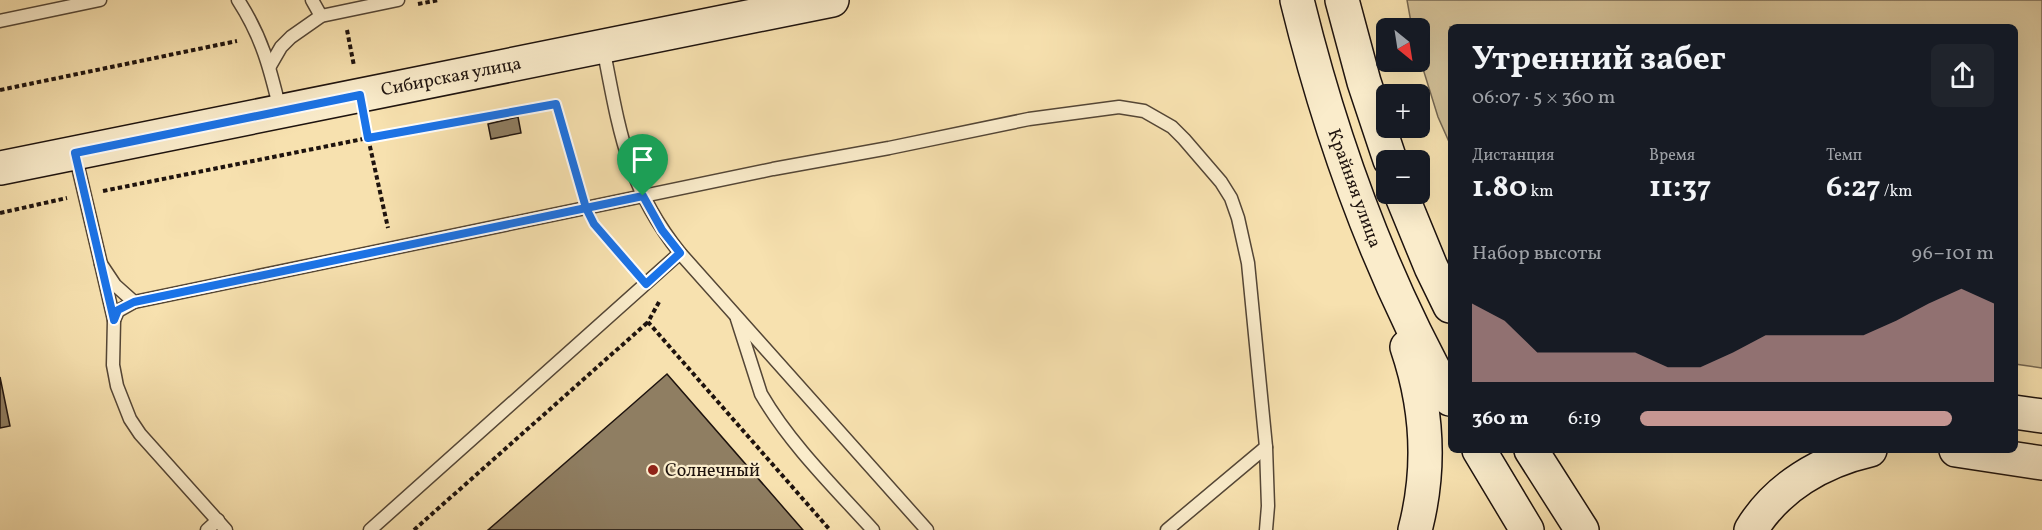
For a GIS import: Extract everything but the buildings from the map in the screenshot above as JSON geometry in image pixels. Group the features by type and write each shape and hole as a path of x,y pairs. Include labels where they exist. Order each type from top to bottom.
{"main road":[{"name":"Сибирская улица","path":"0,168 832,0"},
{"name":"Крайняя улица","path":"1297,0 1322,94 1366,222 1409,322 1448,395"},
{"path":"1342,0 1364,82 1387,150"},
{"path":"1404,204 1448,302"},
{"path":"1405,204 1448,271"},
{"path":"1366,222 1422,401 1425,479 1415,530"},
{"path":"2018,413 2042,416"},
{"path":"1481,453 1527,530"},
{"path":"1533,453 1582,530"},
{"path":"1751,530 1758,518 1781,493 1810,472 1845,456 1858,453"},
{"path":"1976,453 2042,463"}],"lane":[{"path":"0,21 100,0"},
{"path":"238,0 258,37 270,66 280,111"},
{"path":"312,0 321,16"},
{"path":"317,0 321,16"},
{"path":"270,66 281,47 321,16 403,3"},
{"path":"603,46 623,145 643,196 662,230 927,530"},
{"path":"114,320 118,310 134,302 643,196 1029,119 1119,107 1144,111 1178,133 1221,182 1231,198 1242,234 1248,263 1266,447 1268,506 1266,530"},
{"path":"75,153 114,320 113,365 117,386 130,419 140,434 222,525 207,530"},
{"path":"370,530 680,253"},
{"path":"100,264 115,285 134,302"},
{"path":"735,315 760,394 767,405 804,452 873,530"},
{"path":"1167,530 1266,447"}],"path":[{"path":"403,3 439,0"},
{"path":"304,27 345,19 393,249"},
{"path":"0,90 258,37"},
{"path":"0,213 84,194 368,138 556,104 586,208 594,224 660,299 648,322 414,530"},
{"path":"648,322 830,530"}],"shaded area":[{"path":"1407,0 2042,0 2042,368 2018,364 2018,24 1448,24 1448,140 1438,117 1430,84 1428,84 1424,72 1430,72 1430,18 1410,18"}],"place":[{"name":"Солнечный","path":"653,470"}],"route":[{"path":"643,196 586,208 556,104 368,138 360,95 75,153 114,320 118,310 134,302 586,208 594,224 646,284 680,253 662,230 643,196"}]}
